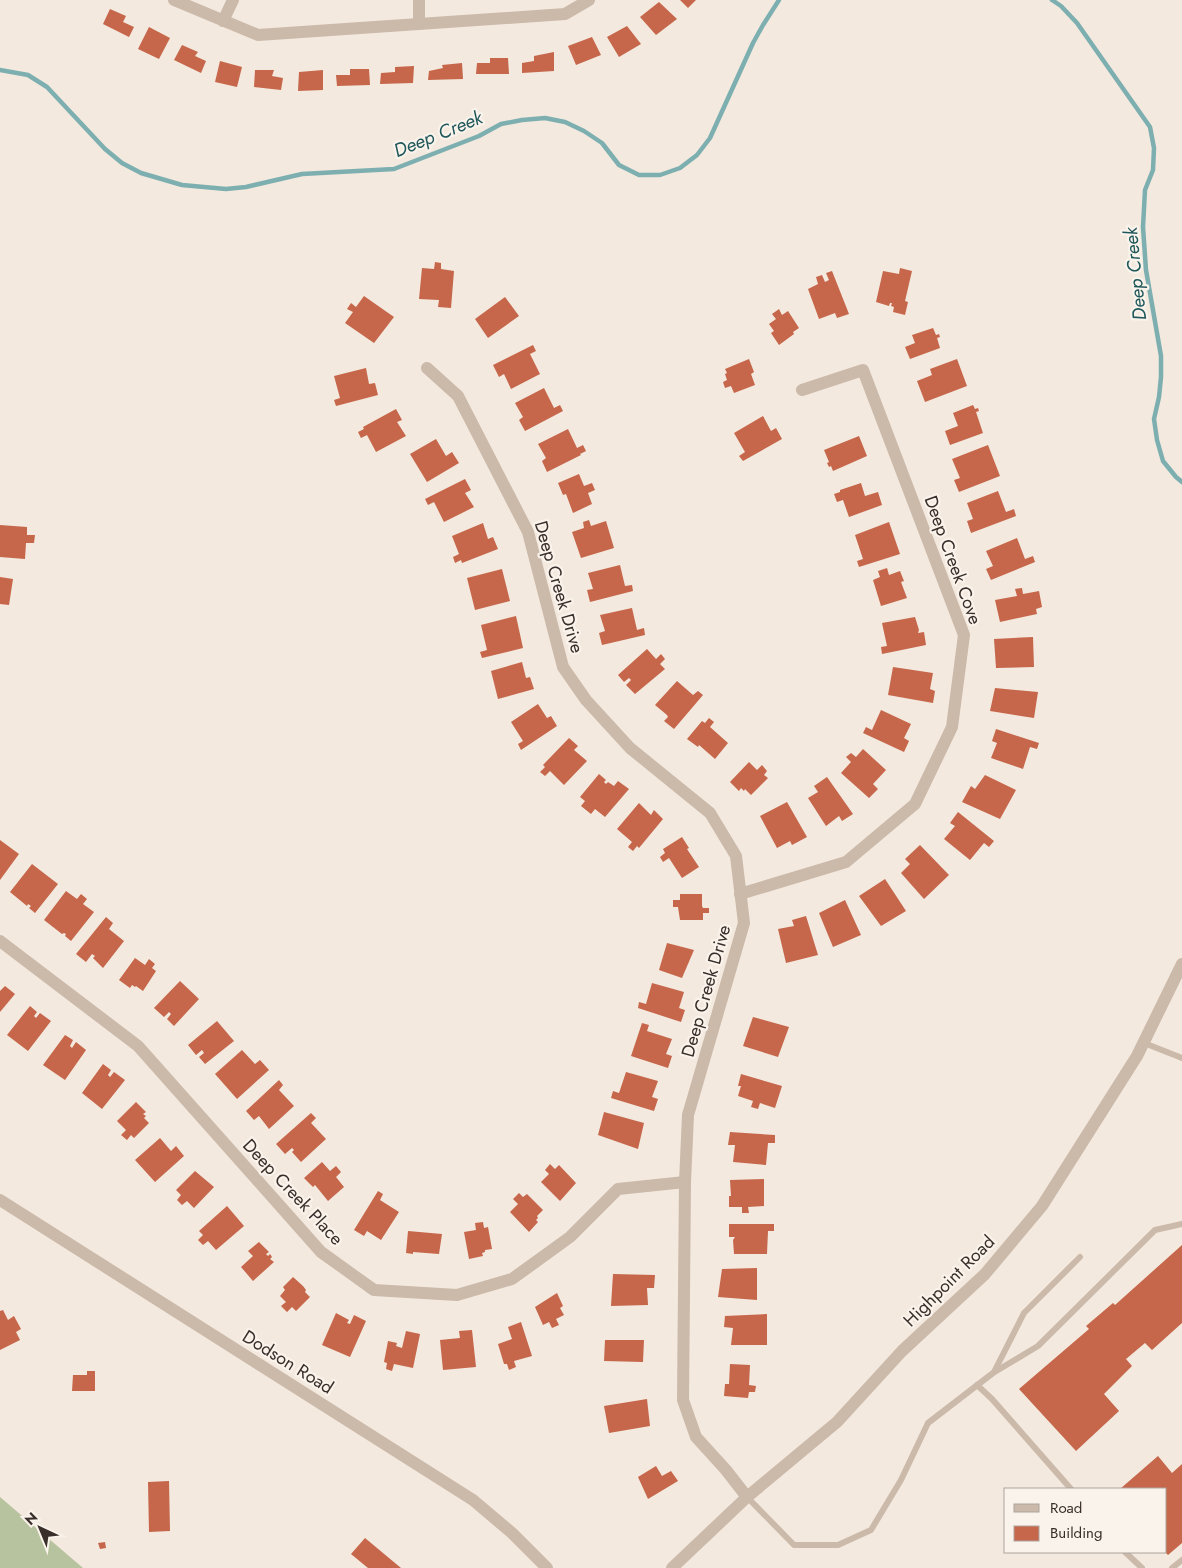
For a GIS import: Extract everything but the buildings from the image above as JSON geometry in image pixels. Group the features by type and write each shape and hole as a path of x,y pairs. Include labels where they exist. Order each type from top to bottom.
{"street":[{"path":"174,0 258,35 565,14 589,0"},
{"path":"223,21 233,0"},
{"path":"419,0 419,24"},
{"name":"Deep Creek Drive","path":"427,368 458,396 528,532 563,667 586,700 630,748 710,813 736,856 744,923 688,1114 685,1182 683,1400 696,1437 726,1470 746,1497"},
{"name":"Deep Creek Cove","path":"740,894 846,862 915,804 952,727 964,635 863,370 802,390"},
{"name":"Deep Creek Place","path":"0,941 138,1046 320,1252 374,1290 457,1295 512,1279 570,1237 618,1189 685,1182"},
{"name":"Highpoint Road","path":"672,1568 746,1497 837,1422 902,1351 985,1274 1042,1206 1112,1097 1144,1043 1182,964"},
{"name":"Dodson Road","path":"0,1200 473,1500 512,1533 546,1568"}],"lane":[{"path":"1144,1043 1182,1058"},
{"path":"746,1497 794,1545 838,1545 872,1530 901,1480 928,1423 993,1373 1038,1346 1154,1230 1182,1224"},
{"path":"993,1373 1024,1313 1080,1257"},
{"path":"977,1385 992,1399 1070,1488"},
{"path":"1126,1553 1142,1568"},
{"path":"1172,1568 1182,1560"}],"green space":[{"path":"0,1497 83,1568 0,1568"}],"waterway":[{"name":"Deep Creek","path":"0,70 28,75 47,87 105,149 122,163 141,173 182,185 226,189 246,187 302,174 394,169 479,136 501,124 545,118 565,122 584,131 602,143 619,165 639,175 660,175 680,168 697,155 710,138 753,43 779,0"},
{"name":"Deep Creek","path":"1052,0 1061,6 1077,23 1150,127 1154,148 1153,170 1145,190 1143,227 1146,270 1161,356 1159,397 1154,419 1163,461 1182,482"}]}
